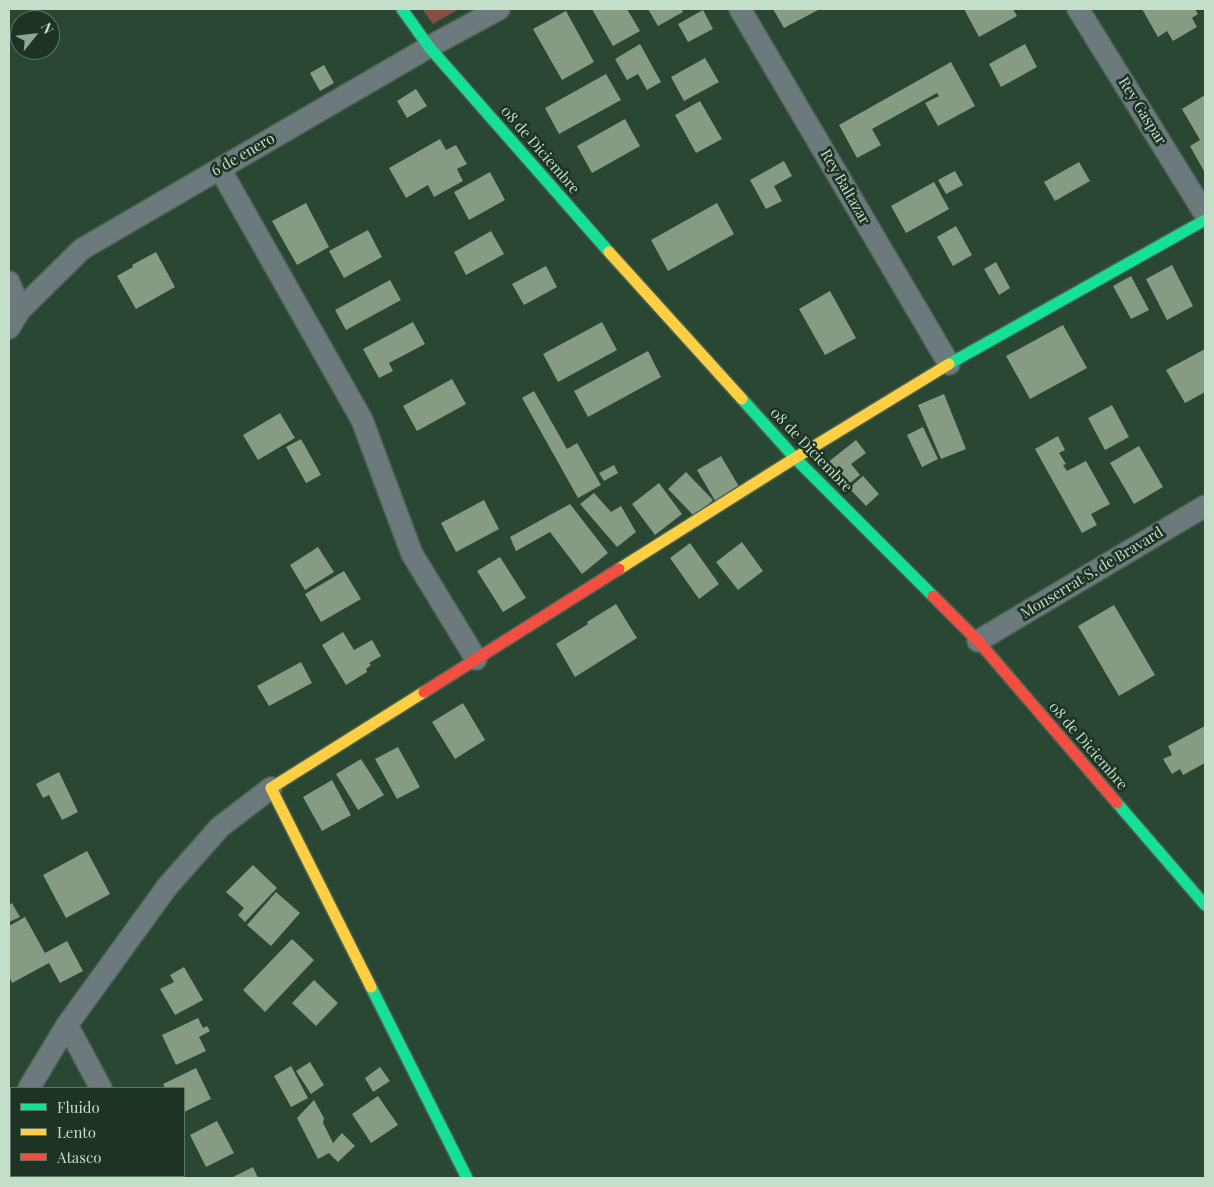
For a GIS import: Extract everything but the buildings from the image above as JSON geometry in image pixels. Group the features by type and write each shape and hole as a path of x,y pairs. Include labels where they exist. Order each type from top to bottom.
{"street":[{"name":"08 de Diciembre","path":"402,9 429,47 596,238 795,458 978,641 1205,905"},
{"name":"6 de enero","path":"9,328 20,310 82,249 429,47 498,9"},
{"name":"Rey Baltazar","path":"740,9 949,364"},
{"name":"Rey Gaspar","path":"1078,9 1205,214"},
{"path":"220,169 362,420 412,554 476,658"},
{"path":"30,1087 67,1025 167,887 220,827 271,788 795,458 949,364 1205,220"},
{"path":"9,282 20,310"},
{"name":"Monserrat S. de Bravard","path":"978,641 1205,506"},
{"path":"271,788 467,1178"},
{"path":"67,1025 100,1087"}],"shaded area":[{"path":"422,9 459,9 433,24"}],"traffic: fast":[{"path":"402,9 429,47 609,252"},
{"path":"949,364 1205,220"},
{"path":"742,399 795,458 933,596"},
{"path":"1117,803 1205,905"},
{"path":"371,987 467,1178"}],"traffic: slow":[{"path":"609,252 742,399"},
{"path":"619,569 949,364"},
{"path":"371,987 271,788 424,692"}],"traffic: jam":[{"path":"424,692 619,569"},
{"path":"933,596 978,641 1117,803"}]}
